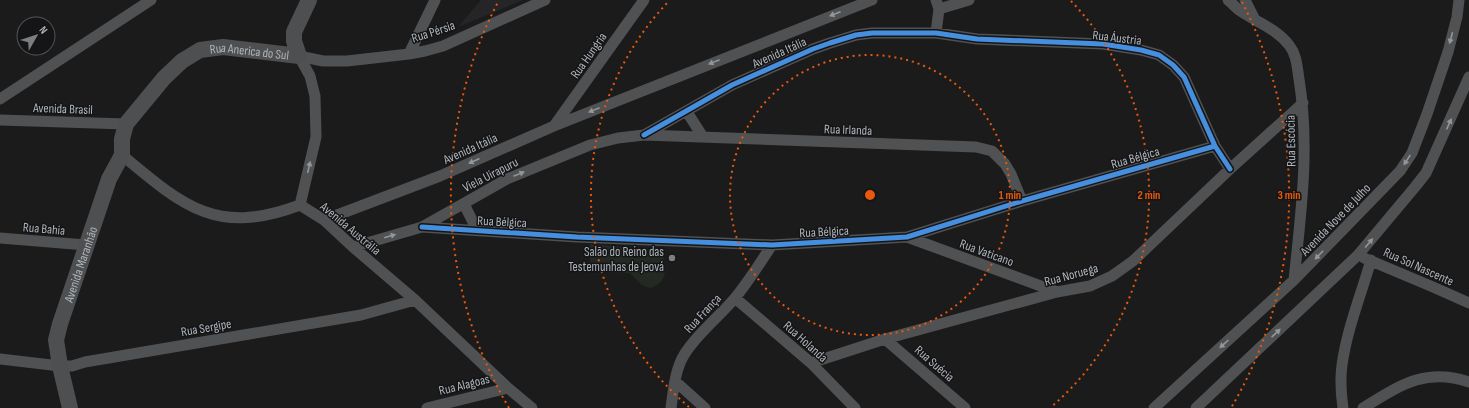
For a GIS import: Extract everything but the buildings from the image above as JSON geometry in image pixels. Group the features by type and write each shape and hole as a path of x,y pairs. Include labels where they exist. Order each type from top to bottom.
{"main road":[{"path":"299,56 294,42 294,32 309,0"},
{"name":"Rua Anerica do Sul","path":"126,124 164,78 182,61 200,50 223,47 299,56"},
{"name":"Avenida Maranhão","path":"70,408 60,366 56,340 62,317 109,179 122,155 122,139 126,124"}],"street":[{"path":"0,99 151,0"},
{"path":"409,54 435,0"},
{"name":"Rua Pérsia","path":"299,56 323,61 347,61 425,51 443,46 545,0"},
{"name":"Rua Hungria","path":"554,126 644,0"},
{"name":"Avenida Itália","path":"324,220 440,176 554,126 872,0"},
{"path":"936,33 937,5 969,0"},
{"name":"Rua Escócia","path":"1228,0 1239,10 1279,33 1290,45 1295,56 1303,103 1305,155 1304,184 1294,280"},
{"path":"1245,0 1255,20"},
{"name":"Avenida Nove de Julho","path":"1154,408 1294,280 1400,171 1412,152 1427,114 1448,52 1457,17 1459,0"},
{"name":"Avenida Itália","path":"644,135 687,112 732,85 814,49 844,38 872,33 936,33"},
{"name":"Rua Áustria","path":"936,33 977,39 1102,44 1141,50 1159,55 1173,65 1184,77 1215,146 1230,169"},
{"name":"Rua Anerica do Sul","path":"299,56 310,76 315,96 316,137 300,205"},
{"path":"1196,408 1358,255 1426,173 1469,77"},
{"name":"Rua Noruega","path":"811,363 885,339 1057,292 1090,286 1102,282 1122,270 1303,103"},
{"path":"687,112 703,137"},
{"name":"Avenida Brasil","path":"0,120 126,124"},
{"name":"Rua Irlanda","path":"644,135 976,147 992,151 1005,164 1011,174 1022,201"},
{"name":"Viela Uirapuru","path":"353,247 422,227 507,179 590,145 618,138 644,135"},
{"name":"Rua Bélgica","path":"422,227 577,237 772,245 907,237 1022,201 1215,146"},
{"name":"Avenida Austrália","path":"122,155 157,185 179,201 197,210 219,216 239,219 280,212 300,205 324,220 415,300 508,388 532,408"},
{"path":"464,204 477,230"},
{"name":"Rua Vaticano","path":"907,237 1057,292"},
{"name":"Rua Bahia","path":"0,238 86,245"},
{"name":"Rua França","path":"671,408 675,381 680,362 694,342 735,298 772,245"},
{"name":"Rua Sol Nascente","path":"1358,255 1469,303"},
{"path":"1343,408 1341,390 1342,366 1346,343 1371,260"},
{"name":"Rua Holanda","path":"735,298 811,363 855,408"},
{"name":"Rua Sergipe","path":"0,359 72,366 85,362 361,315 415,300"},
{"name":"Rua Suécia","path":"885,339 965,408"},
{"path":"1363,408 1404,384 1420,378 1440,377 1459,379 1469,382"},
{"path":"675,381 705,408"},
{"name":"Rua Alagoas","path":"427,408 508,388"}],"shaded area":[{"path":"481,0 523,0 458,27"},
{"path":"590,244 662,251 665,273 661,282 650,288 642,285 630,273 599,271 594,268 591,263"}],"cycle path":[{"path":"644,135 732,85 830,43 856,35 872,33 936,33 977,39 1103,44 1141,50 1159,55 1173,65 1184,77 1215,146 1230,169"},
{"path":"422,227 577,237 772,245 907,237 1022,201 1215,146"}],"place":[{"name":"Salão do Reino das Testemunhas de Jeová","path":"672,258"}]}
